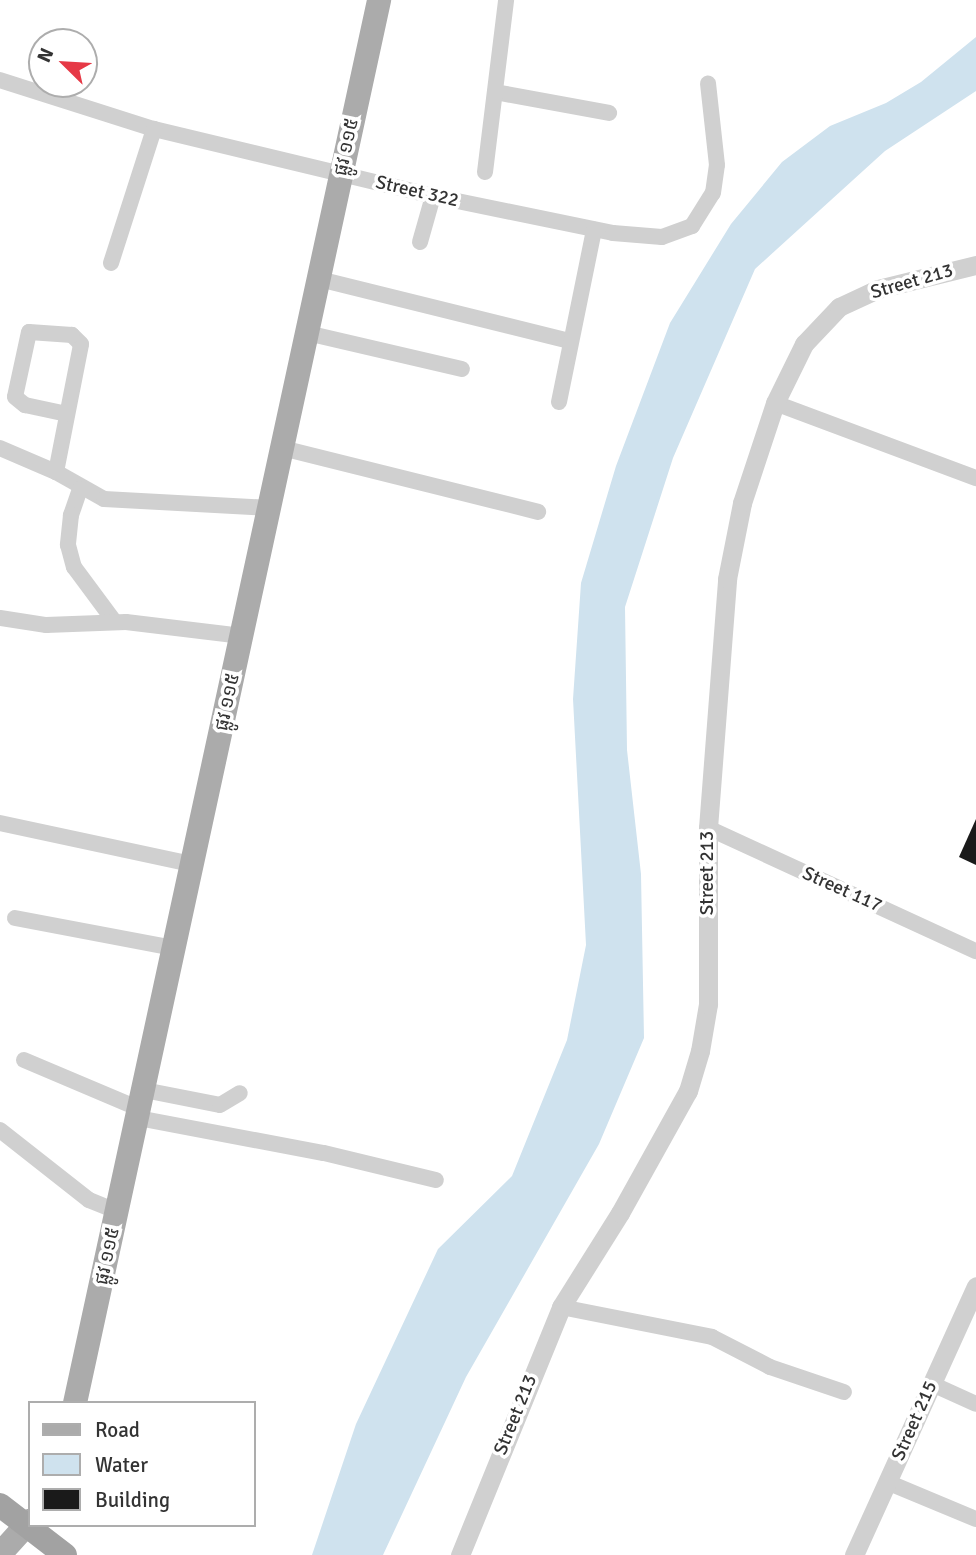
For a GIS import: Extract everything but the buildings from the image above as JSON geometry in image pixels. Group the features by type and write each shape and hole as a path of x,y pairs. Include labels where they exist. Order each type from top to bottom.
{"highway":[{"path":"0,1505 28,1523"},
{"path":"33,1527 65,1555"}],"main road":[{"name":"ផ្លូវ ១១៥","path":"75,1401 379,0"},
{"path":"0,1554 28,1523"},
{"path":"21,1555 28,1523"}],"street":[{"path":"485,172 506,0"},
{"name":"Street 322","path":"0,80 155,130 433,196 594,230 662,237 678,235 702,216 713,193 717,165 708,83"},
{"path":"495,92 609,113"},
{"path":"111,263 155,130"},
{"path":"420,242 433,196"},
{"path":"559,402 569,341 594,230"},
{"name":"Street 213","path":"460,1555 561,1307 620,1213 688,1091 701,1051 708,1004 708,828 727,579 742,503 775,403 804,344 839,307 878,289 976,265"},
{"path":"319,279 569,341"},
{"path":"56,472 67,414 79,338 29,332 15,397 25,405 67,414"},
{"path":"307,333 462,369"},
{"path":"775,403 976,478"},
{"path":"0,448 56,472 80,489 104,499 269,508"},
{"path":"282,448 538,512"},
{"path":"80,489 71,515 68,545 74,567 114,621"},
{"path":"0,618 46,625 114,621 242,636"},
{"path":"0,823 192,864"},
{"name":"Street 117","path":"708,828 976,951"},
{"path":"15,918 174,948"},
{"path":"24,1060 140,1106 436,1180"},
{"path":"140,1106 220,1105 240,1093"},
{"path":"0,1130 89,1200 118,1212"},
{"name":"Street 215","path":"854,1555 976,1289"},
{"path":"561,1307 712,1337 770,1367 844,1392"},
{"path":"932,1384 976,1404"},
{"path":"887,1482 976,1519"}],"water":[{"path":"976,37 976,91 885,151 755,269 673,458 625,607 627,750 641,874 644,1038 599,1144 466,1377 383,1555 312,1555 356,1424 438,1249 512,1176 567,1040 586,945 573,699 581,583 616,466 670,323 731,224 782,162 830,126 886,103 921,82"}]}
